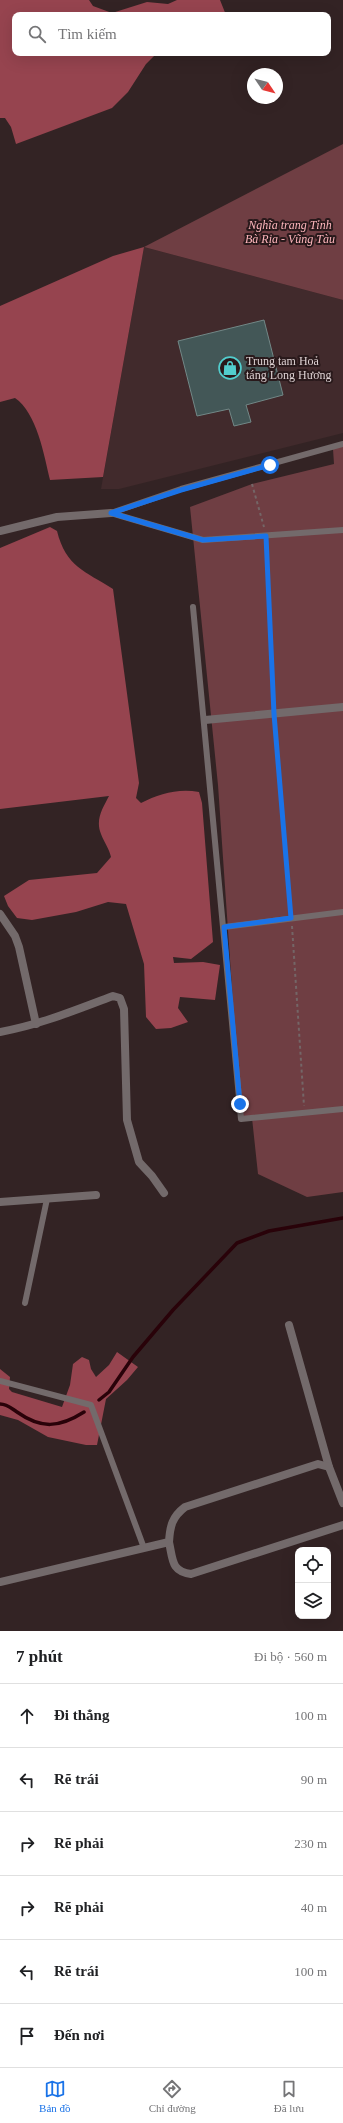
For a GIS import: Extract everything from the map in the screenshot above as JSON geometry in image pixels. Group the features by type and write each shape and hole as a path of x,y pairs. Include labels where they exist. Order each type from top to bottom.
{"street":[{"path":"0,531 57,517 111,513"},
{"path":"205,720 343,707"},
{"path":"0,914 15,936 19,947 36,1024"},
{"path":"0,1032 36,1024 113,996 120,998 124,1009 128,1120 140,1162 164,1194"},
{"path":"0,1202 96,1195"},
{"path":"289,1325 328,1468 343,1503"},
{"path":"328,1468 318,1464 186,1507 176,1513 171,1524 170,1542 175,1566 181,1573 191,1574 343,1525"},
{"path":"0,1582 170,1542"}],"lane":[{"path":"111,513 181,490 343,444"},
{"path":"111,513 203,540 343,530"},
{"path":"193,607 205,720 241,1119 343,1110"},
{"path":"224,927 343,912"},
{"path":"25,1303 47,1199"},
{"path":"0,1381 91,1405 144,1548"}],"path":[{"path":"252,484 266,536 274,714 305,1113"}],"shaded area":[{"path":"0,0 89,0 93,6 109,12 12,12 12,56 154,56 146,64 128,92 112,108 16,144 11,127 5,118 0,118"},
{"path":"177,0 220,0 225,12 115,12 147,2 168,4"},
{"path":"144,247 343,300 343,433 119,489 101,489"},
{"path":"144,247 103,477 50,480 42,447 29,414 23,405 15,398 0,402 0,306 113,256"},
{"path":"50,527 57,531 66,553 78,567 113,589 139,783 136,798 141,803 176,791 191,791 199,792 202,803 213,942 191,959 173,957 174,963 203,962 220,965 215,1000 180,997 178,1008 188,1022 171,1028 156,1029 146,1017 144,964 126,904 108,902 76,912 32,920 17,918 8,906 4,896 29,880 97,873 111,857 99,829 100,814 109,796 0,809 0,548"},
{"path":"117,1352 138,1367 127,1380 106,1399 97,1445 86,1445 48,1437 18,1420 0,1415 0,1369 10,1377 9,1389 12,1392 62,1407 70,1385 73,1364 82,1357 89,1360 91,1369 96,1377 109,1365"}],"green space":[{"name":"Nghĩa trang Tỉnh Bà Rịa - Vũng Tàu","path":"343,144 343,300 144,247"},
{"path":"343,446 343,1192 307,1197 258,1174 252,1118 241,1119 218,785 190,507 252,484 334,464 333,449"}],"building":[{"name":"Trung tam Hoả táng Long Hương","path":"264,320 283,395 246,405 251,422 234,426 229,409 197,416 178,341"}],"waterway":[{"path":"99,1400 109,1392 133,1357 173,1310 237,1243 269,1231 343,1218"},
{"path":"0,1404 7,1405 26,1418 42,1424 58,1424 84,1412"}],"place":[{"name":"Trung tam Hoả táng Long Hương","path":"230,368"}],"route":[{"path":"240,1104 224,927 291,918 274,714 266,536 203,540 111,513 181,490 270,465"}]}
